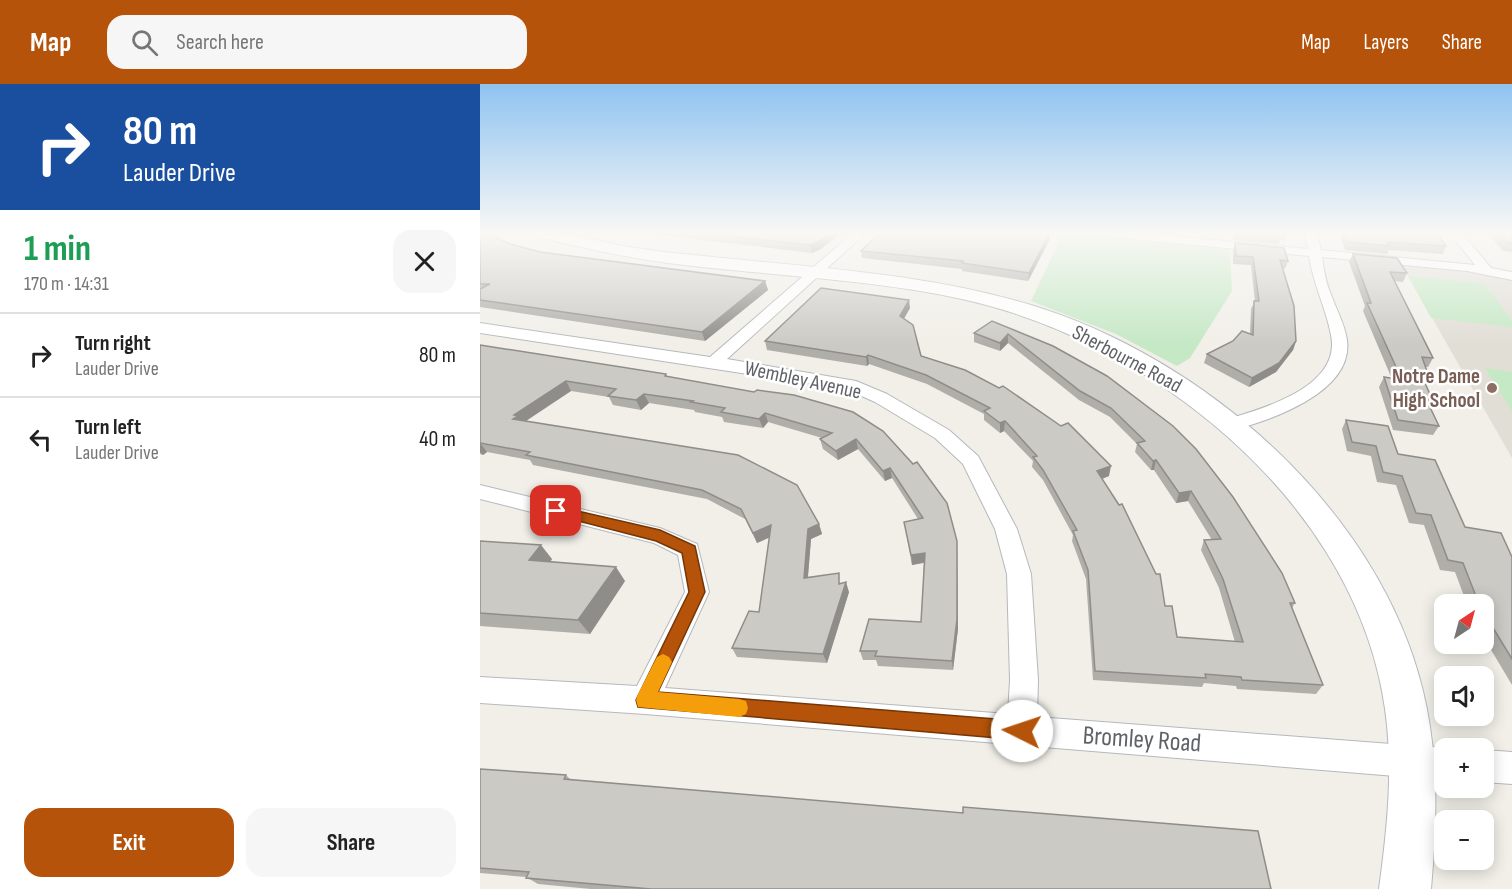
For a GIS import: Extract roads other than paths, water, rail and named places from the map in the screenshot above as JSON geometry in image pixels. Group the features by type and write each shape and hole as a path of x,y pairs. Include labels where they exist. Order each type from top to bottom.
{"street":[{"name":"Sherbourne Road","path":"785,270 934,288 1044,317 1087,334 1168,377 1229,425 1270,464 1316,514 1363,583 1390,647 1407,708 1428,763 1415,804 1405,889"},
{"path":"714,362 819,270"},
{"path":"1229,425 1296,400 1315,390 1323,383 1335,363 1340,344 1319,280 1318,270"},
{"path":"1473,270 1512,276"},
{"name":"Wembley Avenue","path":"480,328 714,362 850,385 881,398 942,434 971,460 1006,528 1019,574 1024,680 1022,731"},
{"path":"480,492 660,536 690,550 697,592 645,700"},
{"name":"Bromley Road","path":"480,690 645,700 1428,763"},
{"path":"1494,767 1512,768"}],"place":[{"name":"Notre Dame High School","path":"1492,388"}]}
